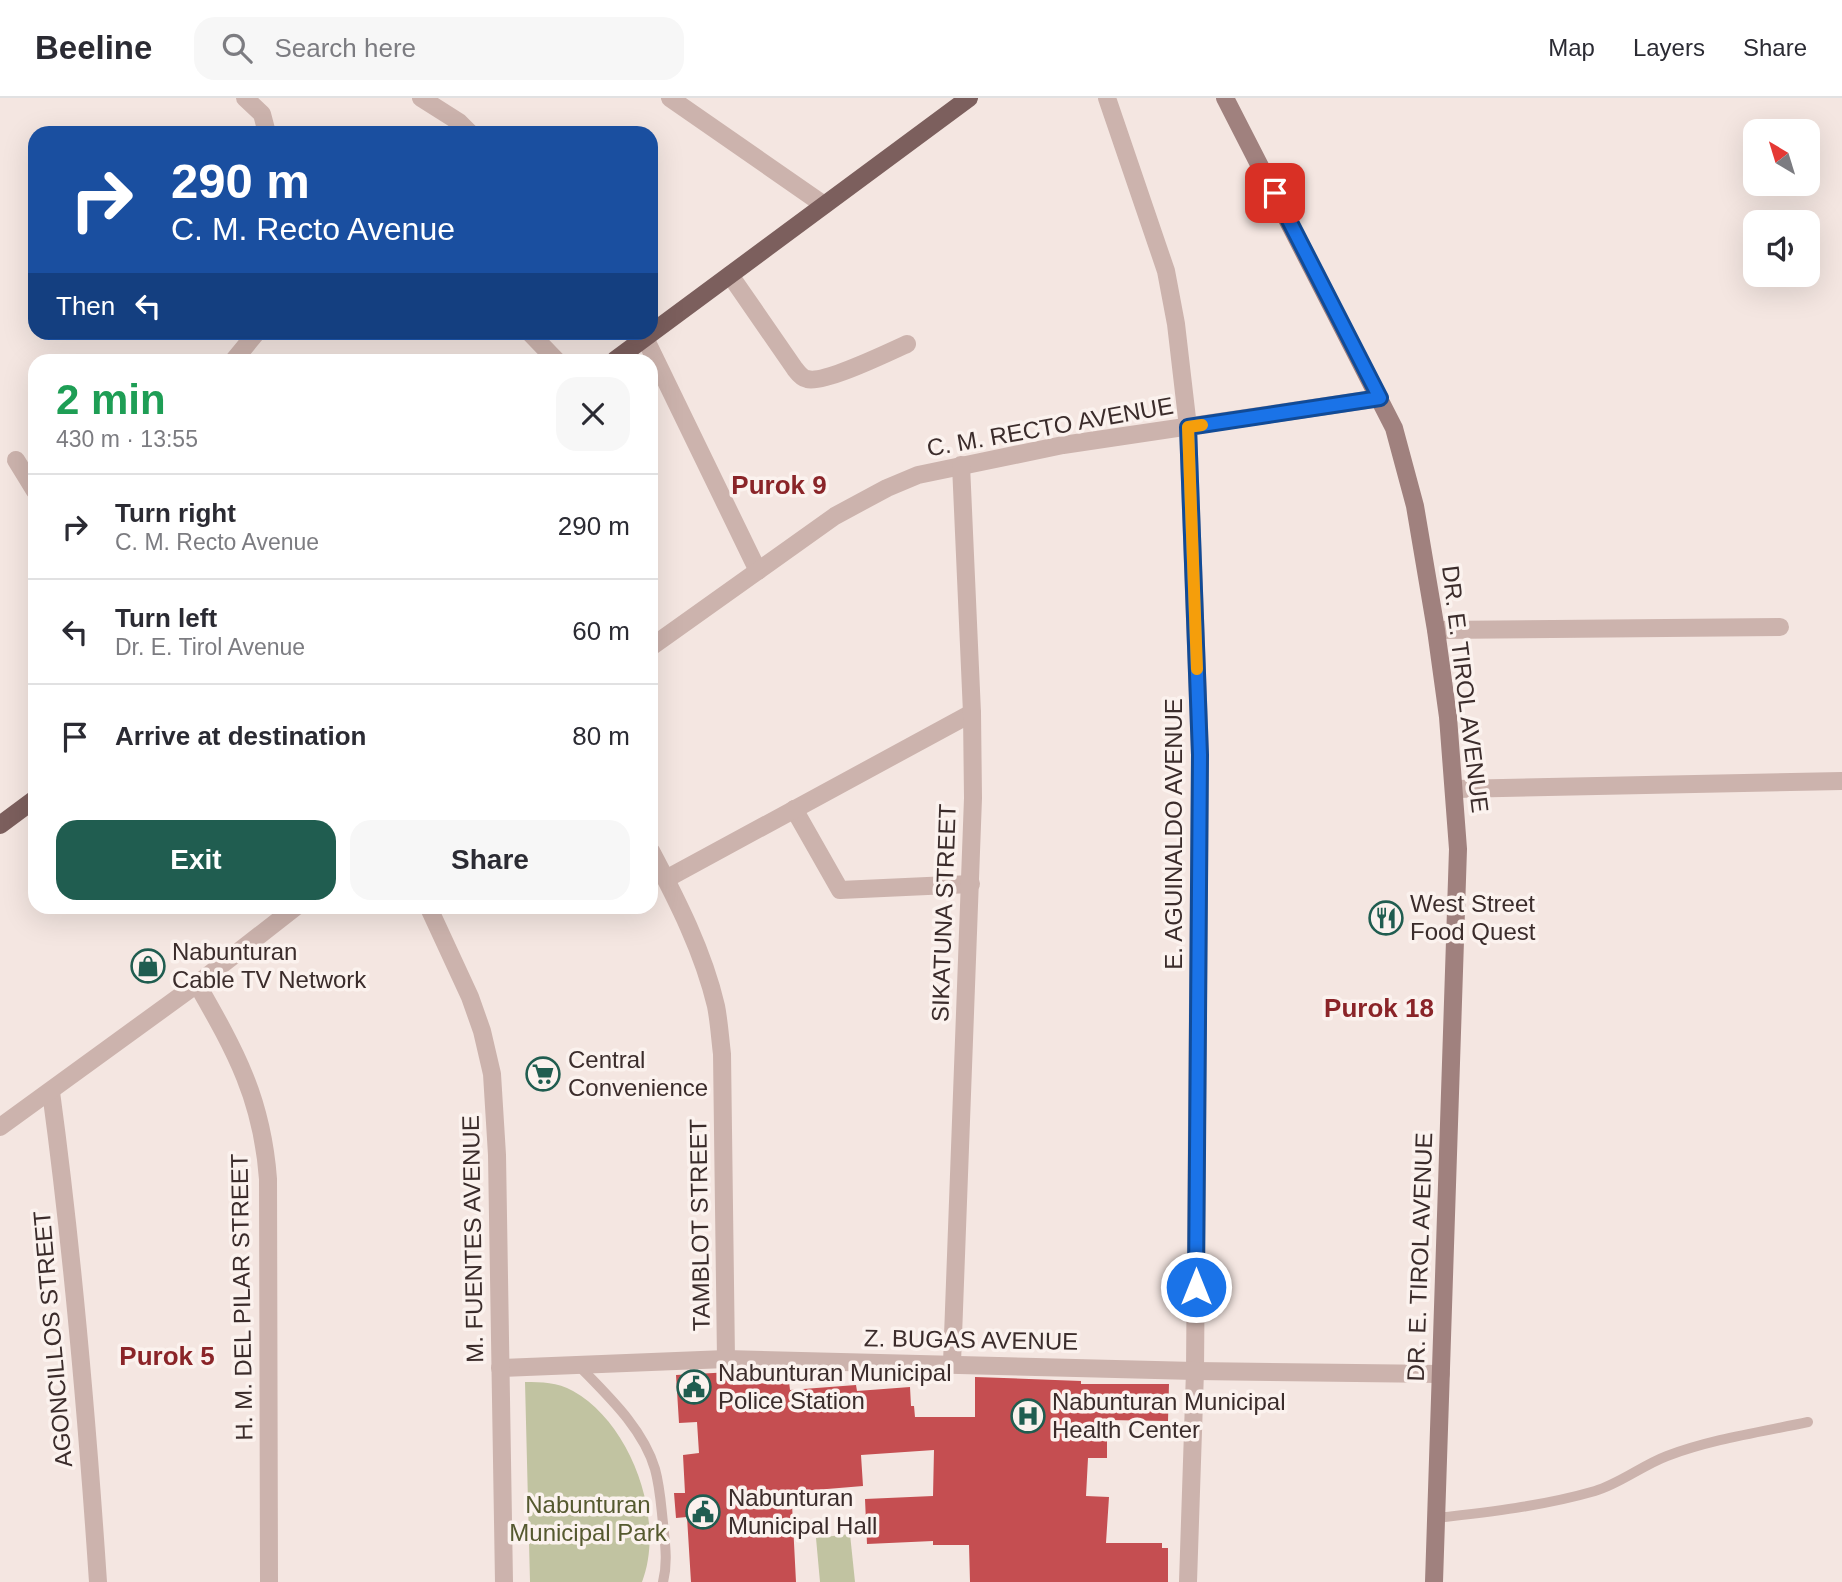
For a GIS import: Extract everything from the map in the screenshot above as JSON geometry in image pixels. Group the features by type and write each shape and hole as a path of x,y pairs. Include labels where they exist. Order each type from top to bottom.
{"main road":[{"name":"DR. E. TIROL AVENUE","path":"1225,98 1380,398 1397,437 1415,506 1436,630 1455,789 1458,849 1434,1582"},
{"path":"658,328 958,101"},
{"path":"623,354 642,340"},
{"path":"0,825 28,804"}],"street":[{"path":"245,98 262,114 265,126"},
{"path":"421,98 463,126"},
{"path":"670,98 824,205"},
{"name":"E. AGUINALDO AVENUE","path":"1107,98 1166,271 1176,324 1188,427 1200,755 1195,1371 1188,1582"},
{"path":"730,275 795,369 806,379 829,377 907,344"},
{"path":"238,354 250,340"},
{"path":"537,340 550,354"},
{"path":"658,365 758,571"},
{"name":"C. M. RECTO AVENUE","path":"658,642 835,516 918,475 1063,445 1380,398"},
{"path":"16,460 28,480"},
{"name":"SIKATUNA STREET","path":"952,1363 973,798 961,465"},
{"path":"1436,630 1780,627"},
{"path":"666,879 972,713"},
{"path":"1455,789 1842,781"},
{"path":"794,809 840,890 971,884"},
{"name":"TAMBLOT STREET","path":"658,865 706,969 716,1008 722,1054 726,1359"},
{"path":"0,1127 197,984 287,914"},
{"name":"M. FUENTES AVENUE","path":"432,914 470,997 482,1031 492,1074 497,1155 504,1582"},
{"name":"H. M. DEL PILAR STREET","path":"197,984 239,1060 260,1118 266,1149 269,1582"},
{"name":"AGONCILLOS STREET","path":"51,1091 62,1170 90,1461 98,1582"},
{"name":"Z. BUGAS AVENUE","path":"500,1368 726,1359 1195,1371 1441,1374"}],"lane":[{"path":"578,1365 635,1431 654,1468 667,1556 663,1582"},
{"path":"1436,1518 1521,1508 1570,1498 1600,1490 1636,1469 1698,1445 1808,1422"}],"green space":[{"name":"Nabunturan Municipal Park","path":"525,1382 555,1384 573,1391 594,1406 612,1426 627,1449 646,1503 650,1530 648,1557 642,1582 530,1582"},
{"path":"850,1534 855,1582 820,1582 816,1538"}],"building":[{"path":"732,1372 733,1385 789,1382 790,1390 856,1385 857,1391 910,1387 911,1406 914,1406 915,1417 975,1417 975,1377 1081,1381 1081,1384 1169,1384 1168,1421 1107,1420 1107,1458 1088,1458 1086,1496 1109,1497 1106,1543 1162,1543 1162,1548 1168,1548 1168,1582 970,1582 969,1545 933,1545 933,1541 867,1544 865,1499 933,1496 934,1450 861,1455 863,1486 803,1491 804,1503 792,1504 796,1582 691,1582 687,1517 676,1518 674,1493 685,1493 683,1455 699,1453 697,1422 679,1423 676,1375"}],"slow traffic":[{"path":"1197,669 1188,427 1202,425"}],"place":[{"name":"West Street Food Quest","path":"1386,918"},
{"name":"Nabunturan Cable TV Network","path":"148,966"},
{"name":"Central Convenience","path":"543,1074"},
{"name":"Nabunturan Municipal Police Station","path":"694,1387"},
{"name":"Nabunturan Municipal Health Center","path":"1028,1416"},
{"name":"Nabunturan Municipal Hall","path":"703,1512"}],"district":[{"name":"Purok 9","path":"779,485"},
{"name":"Purok 18","path":"1379,1008"},
{"name":"Purok 5","path":"167,1356"}],"route":[{"path":"1196,1287 1200,755 1188,427 1380,398 1275,193"}]}
